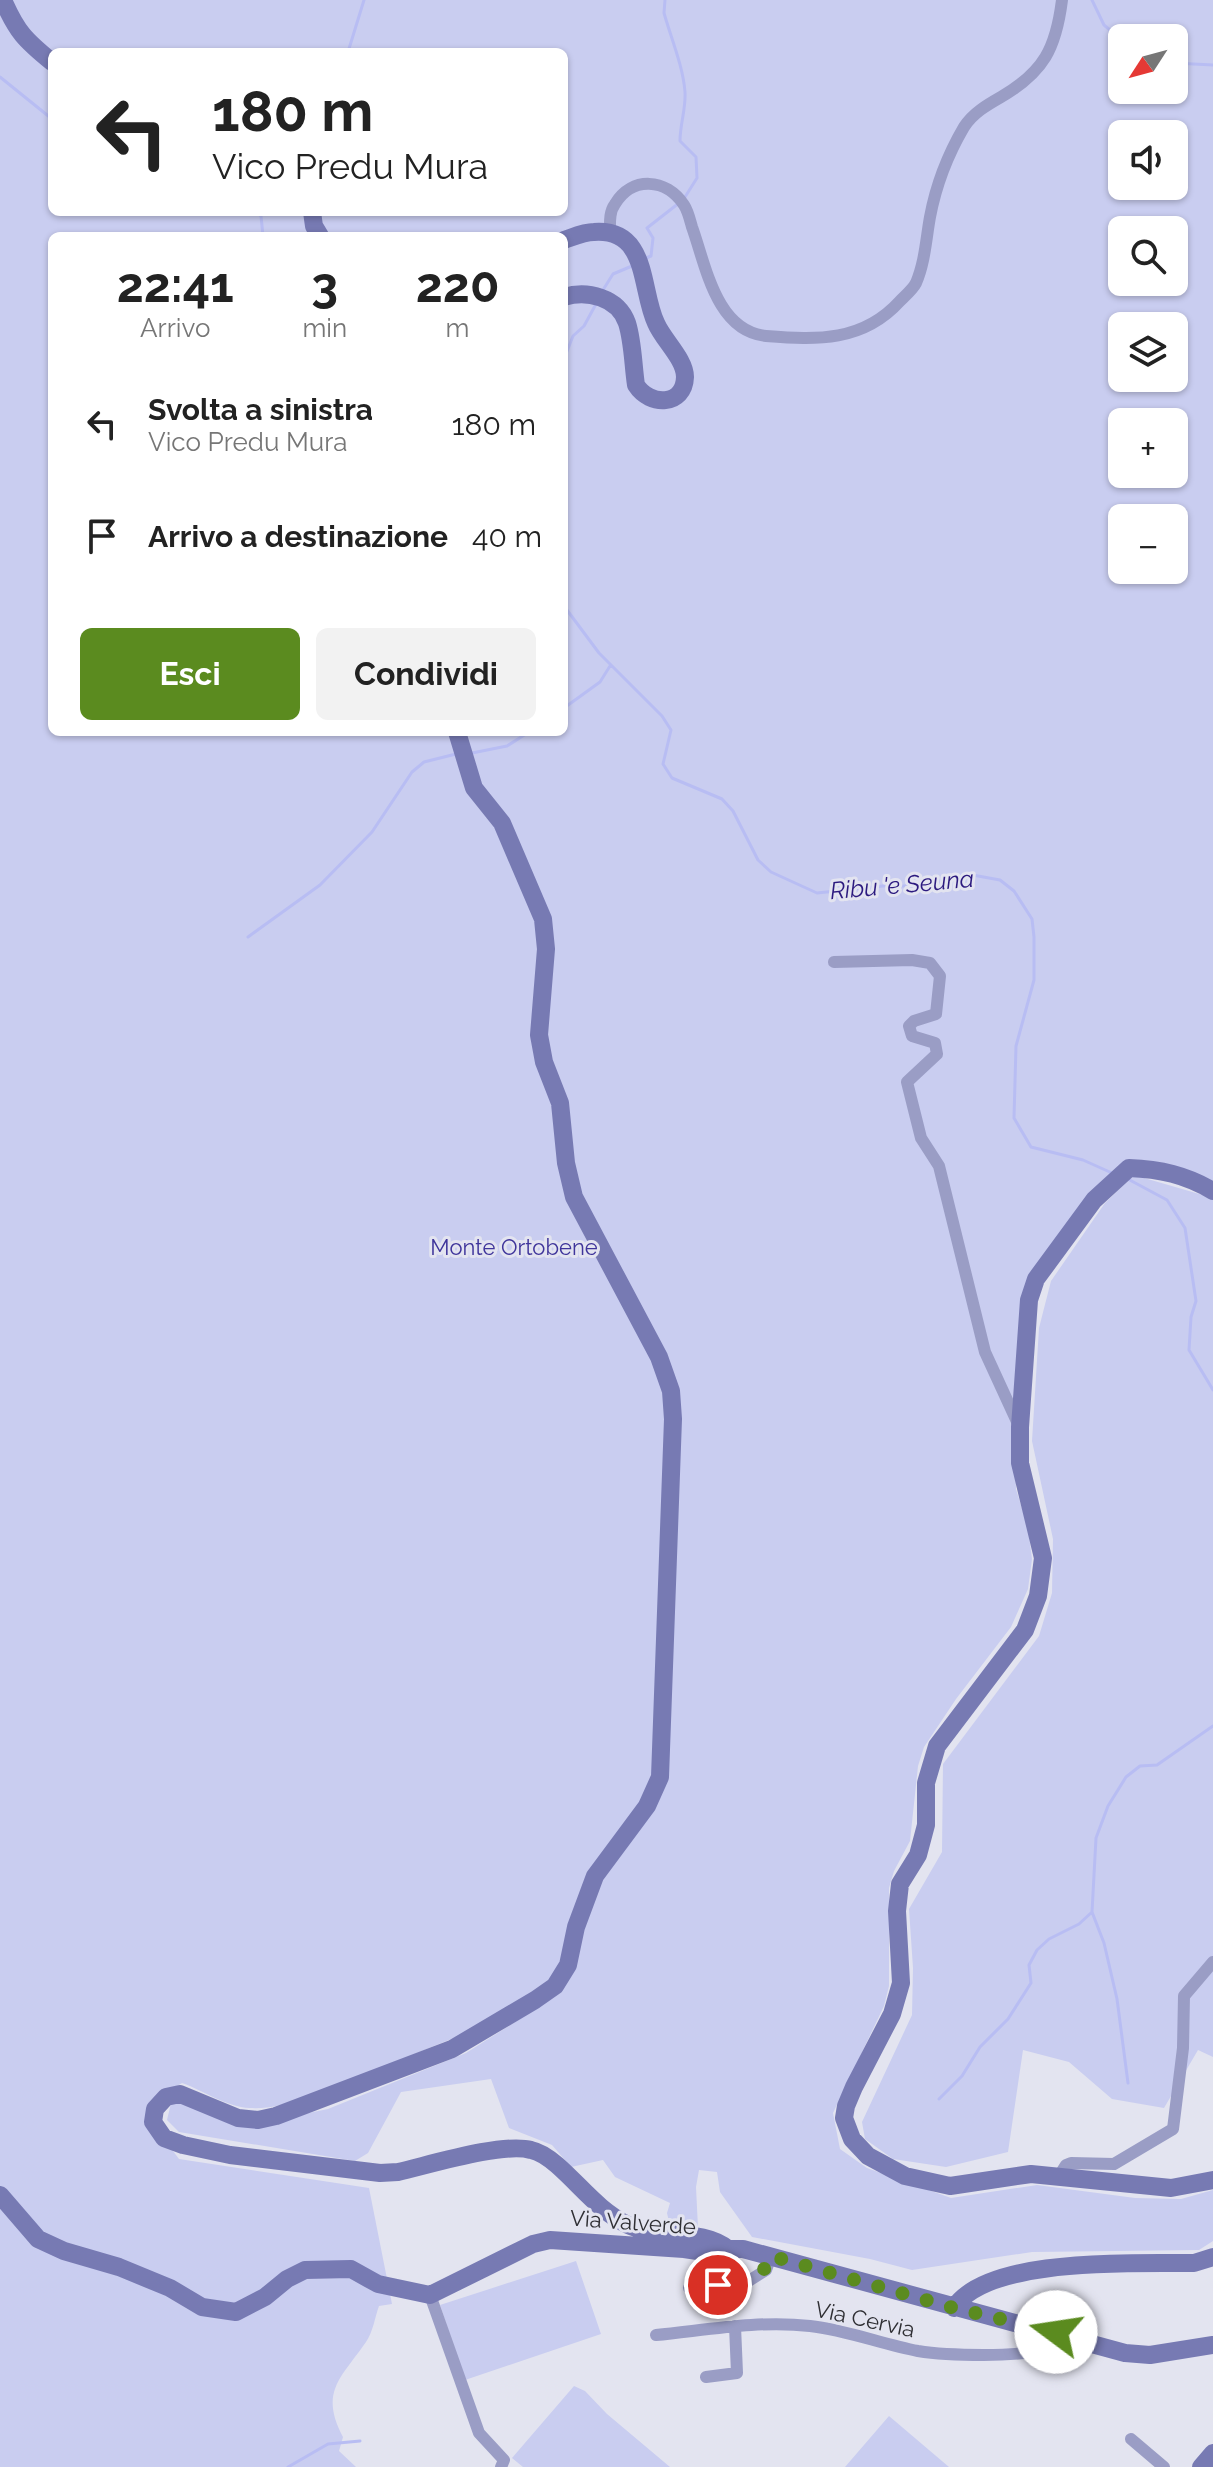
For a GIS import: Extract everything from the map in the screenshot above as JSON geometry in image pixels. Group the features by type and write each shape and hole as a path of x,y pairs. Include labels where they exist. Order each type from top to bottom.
{"street":[{"path":"3,0 25,40 48,59"},
{"path":"610,233 614,204 627,189 640,182 653,183 680,200 720,303 730,319 745,330 763,335 842,337 863,330 890,312 915,285 923,261 941,172 966,124 981,108 1024,84 1039,69 1051,49 1058,28 1062,0"},
{"path":"568,239 593,232 610,233 625,240 639,260 657,326 684,368 683,385 672,398 655,401 636,385 626,322 618,309 597,296 568,297"},
{"path":"458,736 474,788 502,823 543,919 546,949 539,1035 544,1062 560,1103 566,1163 574,1197 659,1357 671,1391 673,1419 660,1777 647,1806 595,1876 576,1927 568,1965 555,1986 452,2049 284,2114 246,2120 223,2114 180,2094 166,2097 153,2116 159,2134 183,2145 230,2155 380,2173 511,2148 534,2150 555,2163 598,2206 626,2224 649,2232 717,2240 728,2249 743,2249 771,2256 1125,2353 1150,2355 1213,2345"},
{"path":"834,962 912,960 930,963 940,976 936,1014 914,1021 909,1026 912,1036 935,1043 937,1054 907,1082 921,1138 939,1166 985,1352 1020,1427"},
{"path":"1213,1191 1176,1174 1129,1168 1094,1200 1036,1279 1029,1300 1020,1463 1043,1558 1038,1596 1025,1630 937,1746 926,1783 926,1825 918,1855 900,1884 897,1911 901,1983 892,2014 854,2087 844,2118 852,2139 868,2156 905,2176 950,2186 1031,2174 1171,2188 1213,2180"},
{"path":"1059,2176 1071,2163 1114,2164 1173,2129 1183,2048 1184,1996 1213,1962"},
{"path":"0,2195 38,2239 170,2288 202,2307 236,2312 305,2270 351,2269 378,2284 430,2295 479,2433 504,2460 501,2467"},
{"name":"Via Valverde","path":"430,2295 533,2244 550,2240 718,2254 728,2249"},
{"path":"689,2288 747,2282 766,2270 771,2256"},
{"path":"954,2308 969,2290 983,2284 1050,2267 1194,2263 1213,2257"},
{"path":"706,2377 737,2373 735,2326"},
{"name":"Via Cervia","path":"656,2335 735,2326 809,2326 919,2351 956,2355 1043,2349 1051,2343 1056,2332"},
{"path":"1131,2439 1164,2467"},
{"path":"1201,2467 1213,2453"}],"green space":[{"name":"Monte Ortobene","path":"0,0 1213,0 1213,1185 1139,1161 1047,1250 1015,1413 1016,1489 1028,1528 1032,1559 1028,1589 1011,1627 924,1747 918,1766 910,1841 889,1888 889,1986 884,2006 833,2113 840,2149 867,2168 951,2198 1037,2185 1135,2198 1181,2199 1213,2190 1213,2241 1199,2250 1032,2252 912,2270 752,2237 720,2192 717,2172 699,2170 696,2187 698,2228 670,2226 667,2213 670,2203 615,2177 603,2160 571,2167 552,2145 509,2128 491,2079 401,2092 368,2153 355,2161 179,2132 167,2120 172,2099 244,2126 328,2109 466,2053 545,2003 286,2104 241,2107 182,2083 157,2098 167,2143 179,2159 369,2188 392,2304 379,2306 368,2338 336,2386 333,2408 343,2437 339,2451 356,2467 0,2467"},
{"path":"1134,1175 1213,1198 1213,2057 1198,2050 1164,2108 1112,2099 1069,2062 1023,2050 1008,2152 946,2167 893,2159 865,2139 862,2122 912,2015 909,1909 942,1852 943,1764 1039,1636 1052,1593 1053,1539 1032,1441 1039,1328 1051,1281 1105,1203"},
{"path":"576,2261 601,2334 465,2380 440,2305"},
{"path":"574,2386 585,2391 607,2414 670,2467 523,2467 512,2458"},
{"path":"889,2416 949,2467 845,2467"}],"waterway":[{"path":"349,48 364,0"},
{"path":"665,0 664,13 684,82 685,104 680,141 696,157 697,178 685,197"},
{"path":"1092,0 1108,28"},
{"path":"1188,64 1213,65"},
{"name":"Ribu 'e Seuna","path":"0,77 48,116"},
{"path":"646,258 651,256 653,238 647,228 679,203"},
{"name":"Ribu 'e Seuna","path":"261,216 263,232"},
{"path":"603,290 613,274 632,266"},
{"path":"568,349 573,336 584,326 596,304"},
{"name":"Ribu 'e Seuna","path":"568,611 599,653 662,716 671,730 663,764 672,778 722,799 733,811 758,860 771,872 817,893 883,886 919,886 967,874 1000,880 1014,891 1032,919 1034,937 1034,980 1016,1046 1014,1118 1031,1147 1083,1160 1112,1173"},
{"path":"568,705 600,682 610,666"},
{"path":"472,753 507,746 523,736"},
{"path":"248,937 320,885 372,832 412,772 424,762 456,754"},
{"name":"Ribu 'e Seuna","path":"1126,1178 1167,1200 1185,1228 1196,1301 1191,1317 1189,1350 1213,1390"},
{"path":"1128,2083 1117,1999 1104,1943 1092,1912 1096,1838 1108,1806 1126,1777 1140,1766 1157,1765 1213,1726"},
{"path":"939,2099 962,2076 980,2047 1008,2019 1031,1983 1029,1965 1037,1950 1049,1939 1079,1924 1092,1912"},
{"path":"288,2467 328,2444 360,2441"}],"route":[{"path":"718,2285 747,2282 766,2270 771,2256 954,2308 1056,2332"}]}
